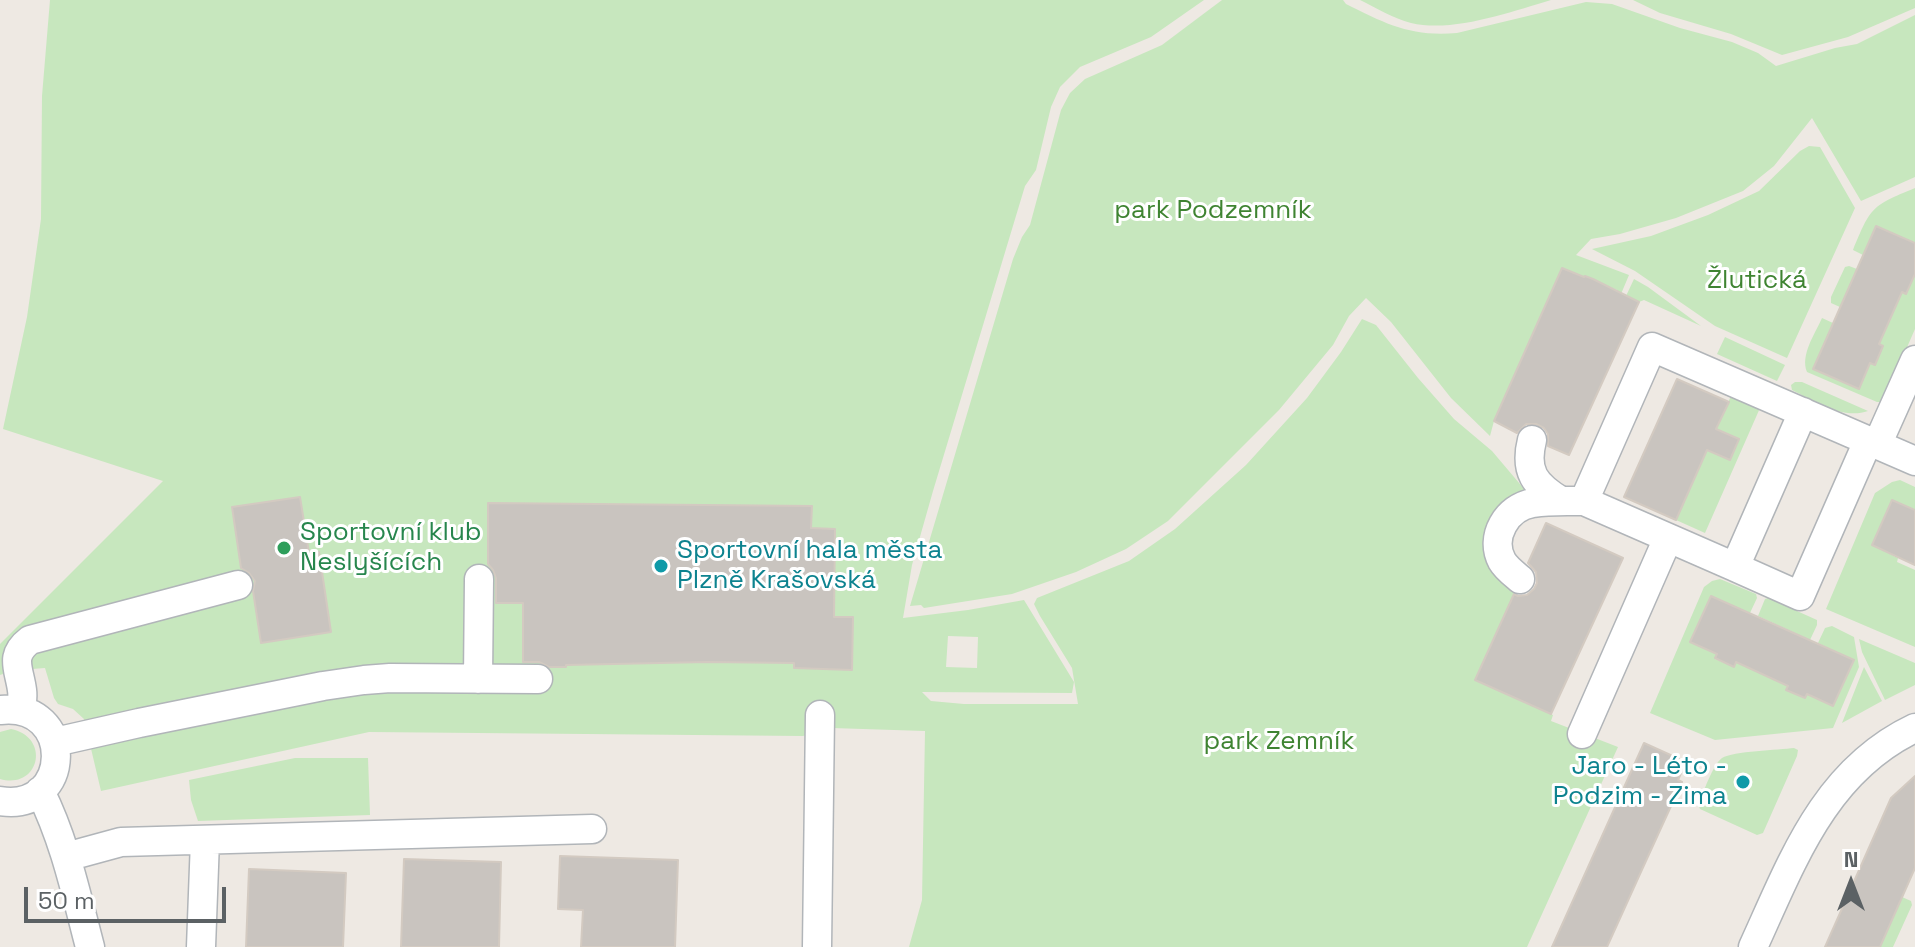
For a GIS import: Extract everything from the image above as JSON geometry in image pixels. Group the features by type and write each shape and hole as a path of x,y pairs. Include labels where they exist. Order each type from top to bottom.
{"street":[{"path":"1572,501 1652,347 1915,461"},
{"path":"1532,440 1528,460 1532,475 1544,491 1668,538 1800,596 1915,360"},
{"path":"1735,567 1803,412"},
{"path":"1520,579 1503,563 1499,552 1497,540 1503,523 1518,508 1532,503 1572,501"},
{"path":"1582,734 1668,538"},
{"path":"478,679 479,579"},
{"path":"0,801 20,801 40,791 53,774 56,764 55,742 46,725 30,714 10,710 22,690 17,670 21,648 30,640 238,585"},
{"path":"55,742 338,683 390,678 538,679"},
{"path":"817,947 820,715"},
{"path":"1753,947 1799,847 1820,812 1856,769 1915,728"},
{"path":"40,791 66,857 90,947"},
{"path":"66,857 121,842 592,829"},
{"path":"201,947 205,840"}],"green space":[{"name":"park Zemník","path":"50,0 1204,0 1151,37 1080,67 1060,87 1051,107 1036,170 1025,186 912,565 903,618 1024,600 1074,682 1072,693 922,692 931,701 964,704 1078,704 1072,668 1034,604 1037,598 1129,561 1175,529 1246,465 1307,398 1362,319 1376,325 1454,419 1492,451 1525,490 1510,500 1494,519 1515,591 1476,680 1553,715 1551,721 1618,747 1527,947 909,947 922,900 925,731 832,728 803,736 369,732 101,791 84,719 73,709 58,704 45,668 32,669 8,643 3,657 3,674 0,675 0,644 163,481 3,429 27,317 41,219 42,96","holes":["948,636 978,637 977,668 946,667"]},
{"name":"park Podzemník","path":"1222,0 1343,0 1399,28 1441,34 1457,33 1586,2 1612,4 1732,42 1758,53 1776,66 1857,44 1915,15 1915,177 1861,201 1812,118 1774,166 1743,191 1676,218 1591,239 1576,255 1629,275 1621,294 1562,268 1490,436 1451,398 1391,322 1366,298 1349,316 1333,345 1279,410 1168,521 1126,549 1076,572 1012,594 924,608 921,605 910,606 1013,259 1030,225 1061,110 1070,93 1085,79 1162,45"},
{"path":"1360,0 1551,0 1481,20 1427,25 1411,23"},
{"path":"1633,0 1915,0 1915,8 1848,37 1782,55 1731,34 1660,13"},
{"name":"Žlutická","path":"1809,146 1820,147 1855,208 1787,358 1715,326 1635,271 1592,249 1651,236 1708,215 1759,191"},
{"path":"1915,188 1915,243 1877,226 1863,255 1853,250 1874,210 1889,199"},
{"path":"1915,262 1915,329 1884,400 1877,402 1807,372 1805,359 1822,318 1833,323 1813,369 1859,389 1870,363 1875,364 1883,346 1879,344 1902,292 1906,294 1914,275"},
{"path":"1845,267 1857,269 1840,307 1831,303 1831,297"},
{"path":"1634,279 1701,326 1644,300 1639,302 1626,296"},
{"path":"1725,337 1785,365 1777,381 1717,354"},
{"path":"1802,382 1868,411 1849,413 1829,408 1792,390 1791,385"},
{"path":"1731,396 1760,408 1705,533 1676,520 1707,450 1730,460 1739,440 1716,429"},
{"path":"1900,480 1915,487 1915,510 1892,500 1872,545 1915,570 1915,647 1826,609 1875,493"},
{"path":"1720,579 1756,594 1757,598 1750,613 1711,596 1715,659 1734,667 1736,662 1788,686 1786,690 1804,698 1807,694 1833,706 1854,661 1818,643 1825,628 1832,626 1854,637 1859,667 1833,728 1715,740 1650,713 1704,587"},
{"path":"1768,598 1817,620 1810,640 1758,616"},
{"path":"1859,639 1915,663 1915,685 1885,700"},
{"path":"1864,667 1882,701 1842,723"},
{"path":"11,729 24,734 32,742 36,761 24,777 0,779 0,732"},
{"path":"1798,750 1797,756 1763,833 1757,835 1700,809 1698,804 1705,787 1722,758 1746,752"},
{"path":"295,758 368,758 370,815 198,821 189,780"},
{"path":"1902,897 1911,901 1912,905 1893,947 1880,947"}],"building":[{"path":"1876,226 1915,243 1915,274 1906,294 1902,292 1879,344 1883,346 1875,365 1870,363 1859,389 1813,369"},
{"path":"1562,268 1593,279 1639,302 1569,455 1548,446 1548,434 1536,424 1526,424 1517,433 1494,421"},
{"path":"1677,379 1729,402 1716,429 1739,439 1730,460 1707,450 1676,520 1624,497"},
{"path":"300,497 309,553 319,552 331,632 261,643 253,591 255,581 241,568 232,507"},
{"path":"1892,500 1915,510 1915,565 1872,545"},
{"name":"Sportovní hala města Plzně Krašovská","path":"488,503 812,506 811,528 835,529 834,617 853,617 852,670 794,668 794,663 707,662 549,667 539,662 523,662 523,603 496,603 496,578 488,564"},
{"path":"1546,523 1623,558 1551,714 1475,680 1514,594 1527,595 1537,583 1536,572 1528,563"},
{"path":"1711,596 1854,660 1833,706 1807,694 1805,698 1786,690 1788,686 1736,662 1734,667 1715,658 1717,654 1690,642"},
{"path":"1644,743 1686,762 1678,780 1682,782 1607,947 1552,947"},
{"path":"1915,776 1915,868 1880,947 1825,947 1891,798"},
{"path":"560,856 678,860 675,947 581,947 583,910 558,909"},
{"path":"404,859 501,862 499,947 401,947"},
{"path":"249,869 346,873 343,947 246,947"}],"place":[{"name":"Sportovní klub Neslyšících","path":"284,548"},
{"name":"Sportovní hala města Plzně Krašovská","path":"661,566"},
{"name":"Jaro - Léto - Podzim - Zima","path":"1743,782"}]}
